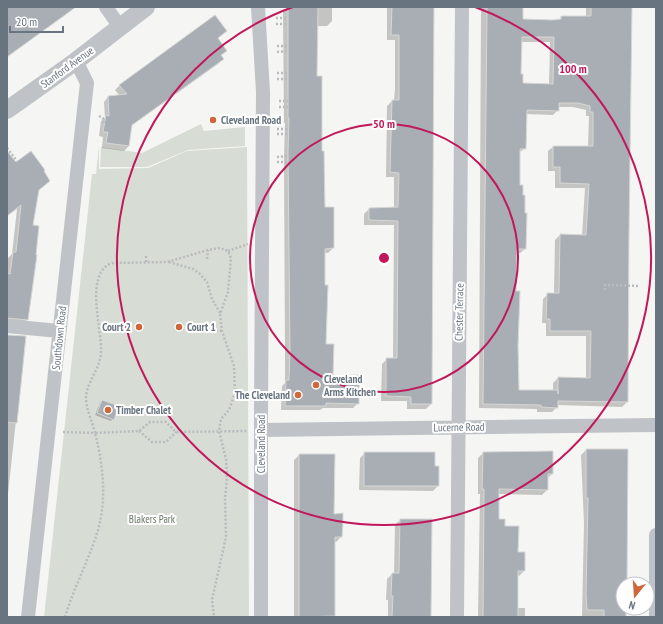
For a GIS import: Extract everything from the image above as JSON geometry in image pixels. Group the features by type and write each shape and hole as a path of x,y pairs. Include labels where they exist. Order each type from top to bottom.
{"street":[{"path":"106,7 120,27"},
{"name":"Stanford Avenue","path":"7,110 76,61 146,7"},
{"name":"Cleveland Road","path":"258,7 263,92 261,617"},
{"name":"Chester Terrace","path":"457,617 462,7"},
{"name":"Southdown Road","path":"28,617 87,84 76,61"},
{"path":"7,326 59,331"},
{"name":"Lucerne Road","path":"261,430 656,424"},
{"path":"656,535 656,617"}],"path":[{"path":"276,18 288,18"},
{"path":"276,24 288,24"},
{"path":"276,46 288,46"},
{"path":"276,52 288,51"},
{"path":"276,73 288,73"},
{"path":"276,79 288,79"},
{"path":"276,101 288,101"},
{"path":"276,107 288,107"},
{"path":"98,116 103,118 104,123"},
{"path":"276,129 288,129"},
{"path":"276,134 288,134"},
{"path":"7,148 17,161"},
{"path":"276,157 288,156"},
{"path":"276,162 288,162"},
{"path":"167,262 208,250 224,249 228,251 231,258 228,292 220,314"},
{"path":"207,259 208,250"},
{"path":"146,255 146,262"},
{"path":"65,617 94,542 100,518 103,482 100,451 87,405 86,396 88,388 100,364 101,353 97,299 98,279 108,264 146,262 167,262 193,269 207,282 212,299 220,314 222,331 234,366 235,394 229,410 220,419 219,431 226,459 226,537 212,600 214,617"},
{"path":"605,290 605,285 640,286"},
{"path":"200,329 222,331"},
{"path":"48,431 95,433 139,431 150,422 166,422 176,432"},
{"path":"139,431 152,442 166,442 176,432 261,430"}],"green space":[{"path":"201,124 204,131 245,127 245,146 188,150 147,167 100,167 101,147 142,153"},
{"name":"Blakers Park","path":"99,146 99,169 148,168 187,151 247,147 249,617 44,617 92,174 96,174"}],"building":[{"path":"7,7 76,7 7,57"},
{"path":"288,7 318,7 317,76 322,76 322,151 324,151 325,207 334,207 334,248 325,249 325,285 328,285 326,344 334,344 333,376 359,375 359,404 326,403 326,406 285,406 286,380 289,380 290,353"},
{"path":"392,7 434,7 432,404 411,404 411,397 386,396 386,358 397,358 398,221 369,220 369,208 398,207 399,173 390,172 392,100 399,100 399,35 391,35"},
{"path":"487,7 523,7 523,19 553,20 561,19 561,16 591,16 591,7 632,7 628,402 558,401 558,408 541,407 541,405 483,404","holes":["522,37 554,37 553,84 523,83 523,74 521,74","559,103 578,103 590,106 590,112 593,112 593,146 553,146 553,167 560,167 560,183 589,184 586,235 560,234 559,293 547,293 546,319 550,319 550,331 591,331 590,378 558,377 558,390 519,390 518,346 520,291 516,291 517,249 526,249 527,213 525,213 525,195 523,195 523,185 520,185 520,149 526,149 527,110 559,111"]},
{"path":"215,15 227,31 218,38 227,51 221,55 224,59 132,125 129,146 106,143 108,132 103,132 106,115 109,116 108,96 127,94 119,85"},
{"path":"7,151 16,162 31,151 45,170 44,171 50,181 39,190 33,225 39,226 37,255 28,320 7,318 7,273 10,274 13,252 16,252 21,205 7,216"},
{"path":"7,335 26,336 17,423 7,422"},
{"name":"Timber Chalet","path":"102,400 119,406 114,420 97,413"},
{"path":"586,449 628,449 627,576 615,576 615,616 626,617 604,617 604,610 587,610 588,498 586,498"},
{"path":"553,451 553,474 548,474 548,490 499,489 499,519 505,519 505,526 519,526 518,552 525,552 525,571 518,571 518,617 483,617 483,452"},
{"path":"364,452 435,452 435,466 439,466 439,486 364,486"},
{"path":"299,454 335,454 334,514 343,513 343,523 342,537 335,537 335,616 299,617"},
{"path":"400,519 432,519 431,617 392,617 392,573 399,573"}],"place":[{"name":"Cleveland Road","path":"213,120"},
{"name":"Court 2","path":"139,327"},
{"name":"Court 1","path":"179,327"},
{"name":"Cleveland Arms Kitchen","path":"316,385"},
{"name":"The Cleveland","path":"298,395"},
{"name":"Timber Chalet","path":"108,410"}]}
